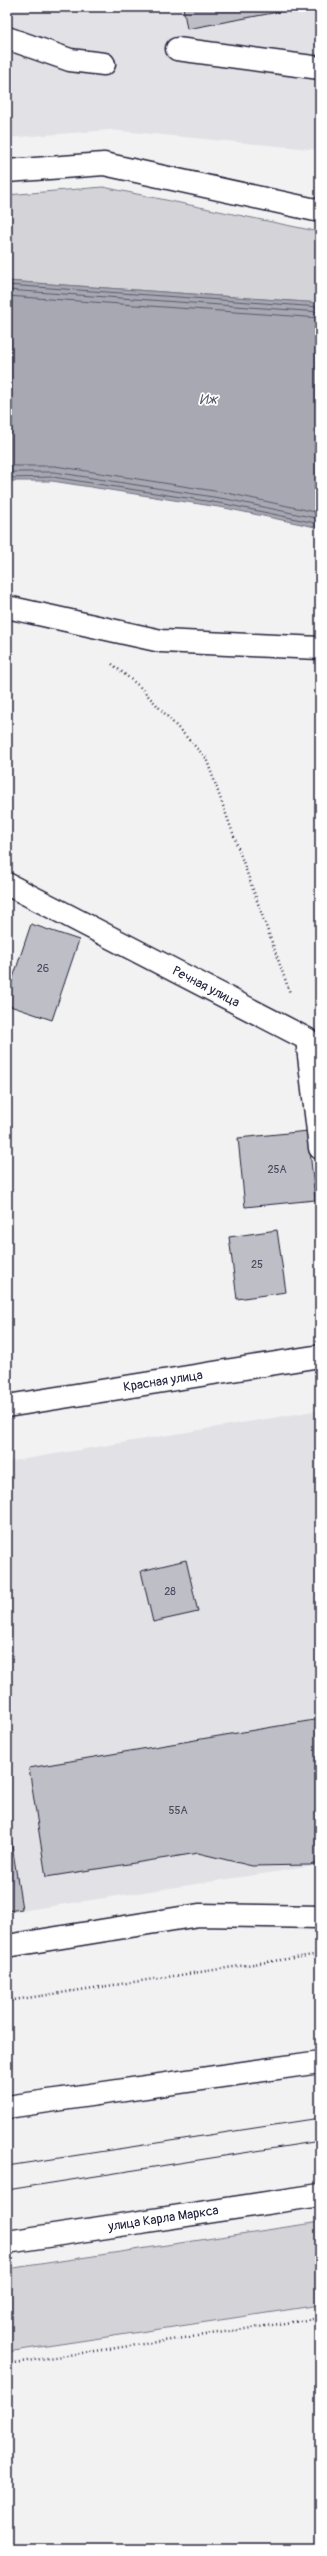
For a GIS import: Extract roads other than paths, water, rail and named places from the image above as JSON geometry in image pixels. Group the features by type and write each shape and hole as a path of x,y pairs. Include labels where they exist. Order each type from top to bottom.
{"street":[{"path":"7,38 70,60 104,64"},
{"path":"177,49 320,68"},
{"path":"7,171 104,164 320,211"},
{"path":"7,607 161,641 320,648"},
{"name":"Речная улица","path":"7,884 307,1039 320,1148"},
{"name":"Красная улица","path":"7,1406 320,1356"},
{"path":"7,1946 199,1915 320,1917"},
{"path":"7,2107 320,2062"},
{"name":"улица Карла Маркса","path":"7,2242 317,2200"}],"water":[{"name":"Иж","path":"7,281 320,303 320,528 225,508 52,481 7,481"}],"tram line":[{"path":"7,2166 320,2118"},
{"path":"7,2190 320,2141"}]}
